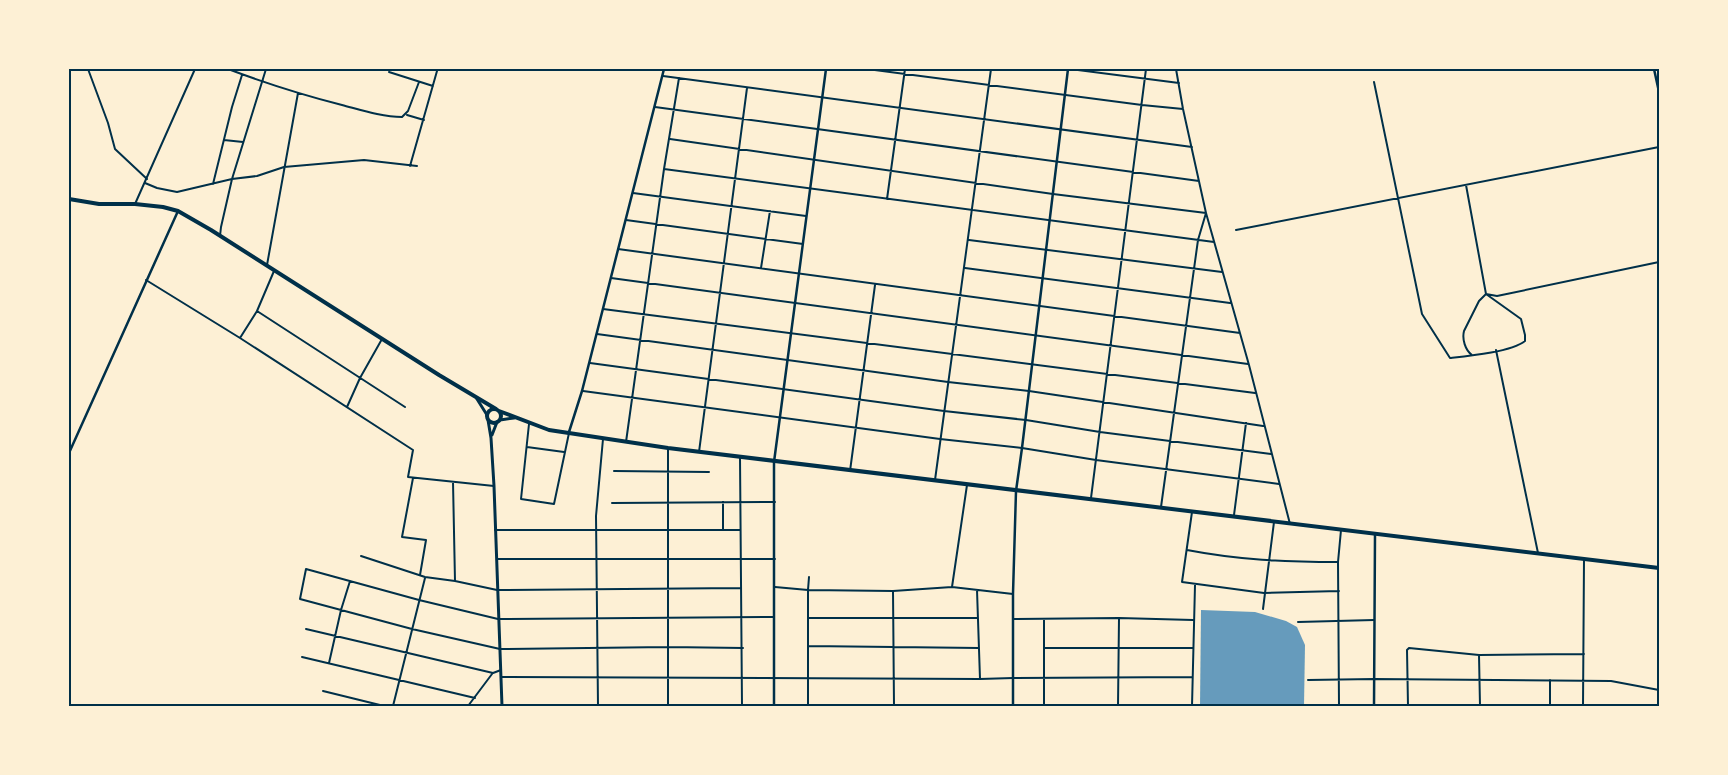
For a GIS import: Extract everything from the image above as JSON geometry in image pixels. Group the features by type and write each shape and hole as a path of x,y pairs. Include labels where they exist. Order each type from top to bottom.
{"highway":[{"path":"69,200 99,204 136,204 178,211 275,270 477,399 514,418 549,430 774,462 1659,568"},
{"path":"492,409 498,410 502,417 494,423 488,417 492,409"}],"main road":[{"path":"477,399 488,417 491,438 502,706"},
{"path":"491,438 499,421 514,418"}],"street":[{"path":"88,69 108,123 114,149 147,179"},
{"path":"136,204 195,69"},
{"path":"228,69 262,82 354,108 395,117 406,115 424,120"},
{"path":"220,236 232,179 266,69"},
{"path":"529,424 521,499 554,504 564,452 582,391 664,69"},
{"path":"774,706 774,462 826,69"},
{"path":"868,69 1183,109"},
{"path":"887,199 905,69"},
{"path":"934,481 991,69"},
{"path":"1013,706 1013,594 1016,491 1069,69 1179,83"},
{"path":"1091,499 1146,69"},
{"path":"1176,69 1206,213 1240,333 1290,524"},
{"path":"1654,69 1659,92"},
{"path":"410,166 437,71"},
{"path":"389,72 433,86"},
{"path":"213,184 242,74"},
{"path":"662,76 1192,147"},
{"path":"626,442 664,169 679,78"},
{"path":"406,115 419,82"},
{"path":"1374,82 1422,314 1450,358 1520,345 1525,341 1524,327 1521,319 1486,294 1466,185"},
{"path":"699,452 748,88"},
{"path":"267,265 298,93"},
{"path":"655,106 1199,181"},
{"path":"670,138 1053,194 1206,213"},
{"path":"224,140 244,142"},
{"path":"1236,230 1659,147"},
{"path":"145,183 157,188 177,192 232,179 257,176 284,167 364,160 416,166"},
{"path":"664,169 1050,222 1214,242"},
{"path":"633,192 806,216"},
{"path":"69,453 178,211"},
{"path":"761,269 770,211"},
{"path":"1161,507 1198,240 1206,213"},
{"path":"626,220 803,244"},
{"path":"968,240 1222,272"},
{"path":"618,249 1240,333"},
{"path":"1486,294 1497,296 1659,262"},
{"path":"964,268 1230,303"},
{"path":"240,338 257,311 275,270"},
{"path":"611,278 1248,364"},
{"path":"146,280 240,338 412,450 408,477 494,486"},
{"path":"850,471 875,285"},
{"path":"1472,355 1467,351 1463,334 1479,301 1486,294"},
{"path":"603,309 1255,393"},
{"path":"257,311 405,407"},
{"path":"596,334 948,382 1029,391 1263,426"},
{"path":"346,407 382,338"},
{"path":"1496,350 1538,553"},
{"path":"589,363 1271,454"},
{"path":"582,391 855,428 1022,448 1096,460 1279,484"},
{"path":"1234,517 1246,423"},
{"path":"598,706 596,516 603,439"},
{"path":"527,447 564,452"},
{"path":"668,448 668,706"},
{"path":"502,706 742,705 740,457"},
{"path":"614,471 709,472"},
{"path":"413,478 402,537 426,540 420,575"},
{"path":"453,482 455,581"},
{"path":"952,587 967,485"},
{"path":"722,530 723,502"},
{"path":"612,503 775,502"},
{"path":"1192,511 1182,582 1264,593 1339,591"},
{"path":"1263,609 1274,522"},
{"path":"495,530 741,530"},
{"path":"1339,706 1338,562 1341,530"},
{"path":"1374,706 1375,534"},
{"path":"1186,550 1217,556 1268,561 1338,562"},
{"path":"361,556 425,577 497,590 741,588"},
{"path":"496,559 775,559"},
{"path":"1584,559 1584,706"},
{"path":"743,648 500,649 412,629 300,599 306,569 419,600 498,619 774,617"},
{"path":"392,706 425,577"},
{"path":"809,577 808,706 894,706 893,591"},
{"path":"329,663 334,636 350,580"},
{"path":"1192,706 1195,585"},
{"path":"775,587 808,590 893,591 952,587 1013,594"},
{"path":"977,590 980,679"},
{"path":"808,618 978,618"},
{"path":"1013,620 1119,618 1193,620"},
{"path":"1118,706 1119,618"},
{"path":"1044,619 1044,706 1073,706"},
{"path":"1298,622 1374,620"},
{"path":"306,629 493,673"},
{"path":"808,646 979,648"},
{"path":"1044,648 1192,648"},
{"path":"1408,706 1407,650 1409,648 1479,656 1584,654"},
{"path":"1479,656 1480,706"},
{"path":"302,657 474,698"},
{"path":"468,706 493,673 501,670"},
{"path":"501,677 980,679 1192,677"},
{"path":"1308,680 1584,680 1611,681 1659,690"},
{"path":"1550,680 1550,706"},
{"path":"322,692 384,706"}],"water":[{"path":"1201,610 1255,612 1286,621 1297,627 1305,645 1304,706 1200,706"}]}
